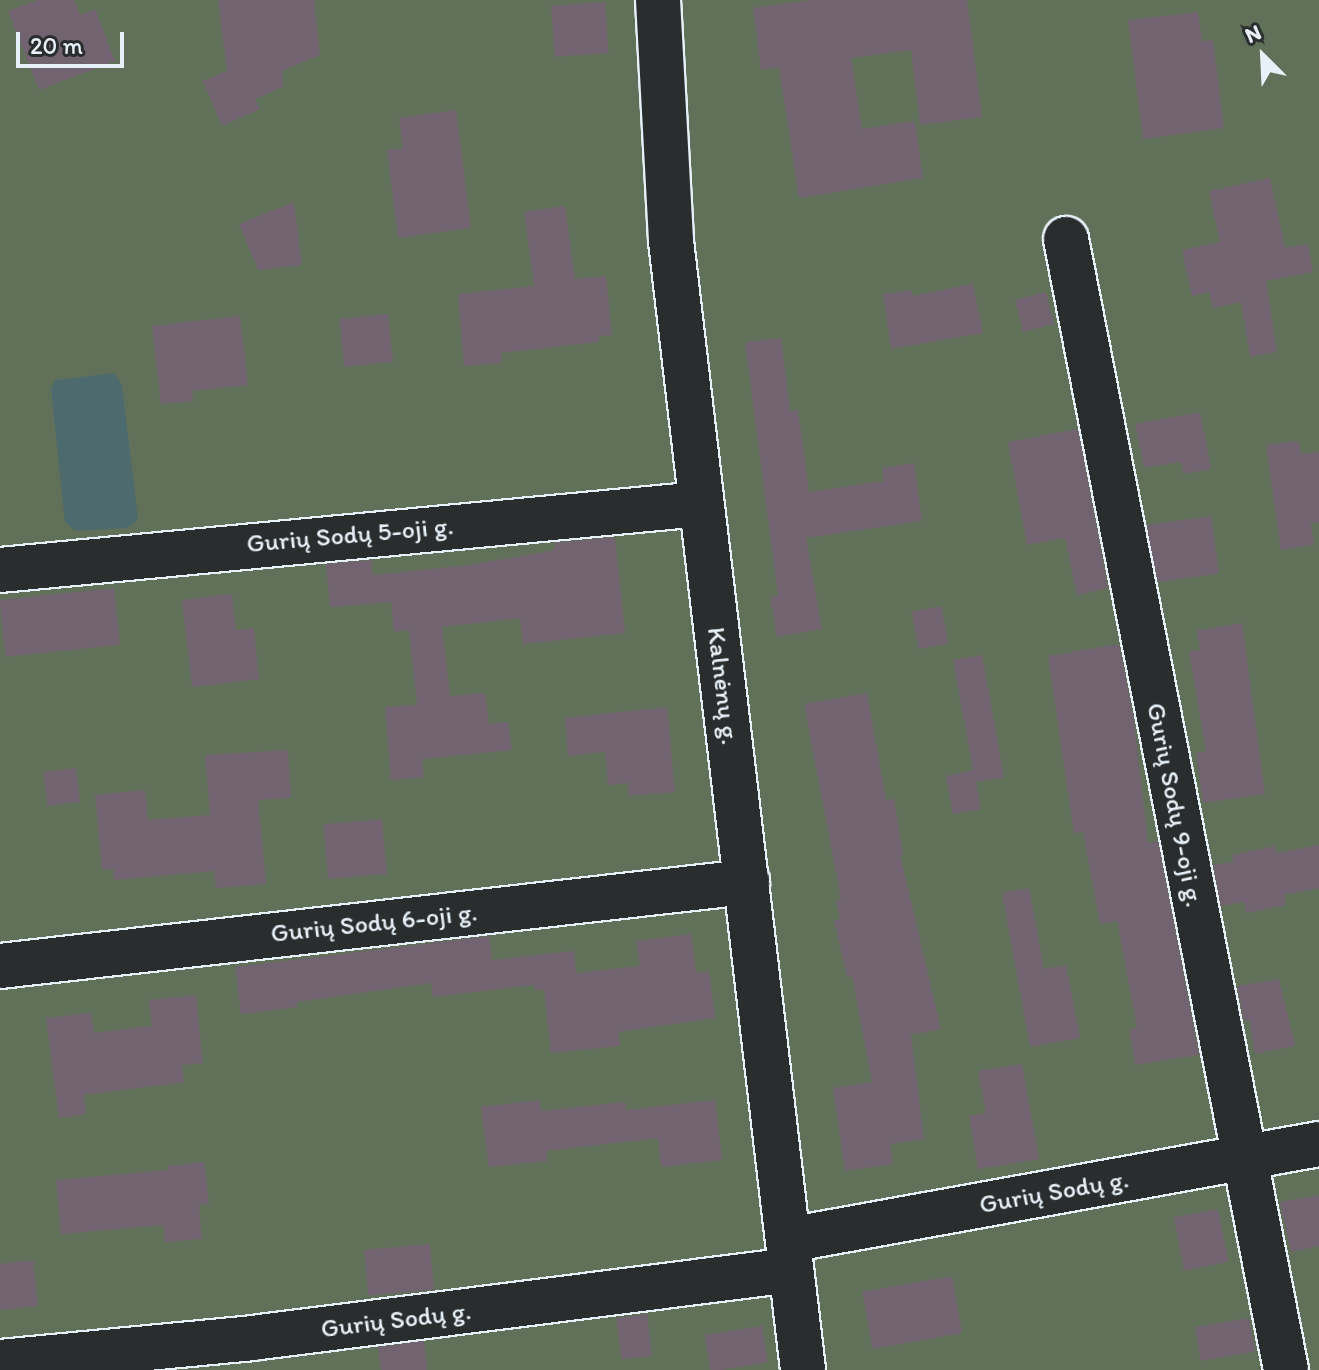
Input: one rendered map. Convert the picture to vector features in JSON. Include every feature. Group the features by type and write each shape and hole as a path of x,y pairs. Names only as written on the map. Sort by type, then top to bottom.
{"street":[{"name":"Kalnėnų g.","path":"658,0 671,241 803,1370"},
{"name":"Gurių Sodų 9-oji g.","path":"1066,239 1286,1370"},
{"name":"Gurių Sodų 5-oji g.","path":"0,570 701,504"},
{"name":"Gurių Sodų 6-oji g.","path":"0,966 747,882"},
{"name":"Gurių Sodų g.","path":"0,1362 252,1338 790,1255 1319,1144"}],"green space":[{"path":"0,0 1319,0 1319,1370 0,1370"}],"water":[{"path":"114,373 122,385 138,520 127,528 75,531 65,522 51,388 56,380"}],"building":[{"path":"37,0 74,0 80,15 95,9 115,61 39,90 8,11"},
{"path":"218,0 314,0 320,55 282,71 283,87 255,99 260,109 222,126 203,81 227,71"},
{"path":"813,0 967,0 982,117 920,125 911,50 851,58 862,129 915,121 923,178 799,198 779,67 761,70 753,8"},
{"path":"605,2 609,53 555,57 551,6"},
{"path":"1198,12 1202,41 1213,40 1224,128 1143,139 1128,20"},
{"path":"456,110 471,228 398,238 387,150 403,148 399,118"},
{"path":"1270,178 1285,248 1308,244 1313,272 1266,281 1277,352 1250,357 1241,302 1213,308 1209,292 1192,296 1182,250 1220,242 1209,191"},
{"path":"294,202 302,265 258,270 239,224"},
{"path":"565,206 575,279 606,276 612,335 599,336 599,342 501,353 502,363 464,366 458,294 534,286 524,212"},
{"path":"973,284 983,333 891,349 883,294 911,290 912,296"},
{"path":"1046,292 1054,324 1023,332 1015,300"},
{"path":"388,314 393,362 344,367 339,319"},
{"path":"240,316 248,385 192,391 193,401 161,404 152,326"},
{"path":"781,338 790,411 798,410 809,492 884,481 882,468 914,463 922,521 806,538 822,629 777,637 770,597 778,596 745,342"},
{"path":"1200,412 1211,469 1183,474 1181,462 1144,468 1135,424"},
{"path":"1078,429 1108,588 1077,595 1065,538 1027,545 1008,442"},
{"path":"1299,441 1301,454 1319,452 1319,522 1311,523 1314,545 1281,550 1266,445"},
{"path":"1211,516 1219,573 1155,582 1147,525"},
{"path":"615,537 625,633 523,644 520,618 442,627 450,696 485,693 489,724 508,722 512,750 422,759 424,777 391,780 385,707 417,705 409,630 394,632 391,602 330,607 326,564 371,560 373,575 469,565 555,550 554,543"},
{"path":"114,588 120,645 6,657 0,600"},
{"path":"232,594 236,630 254,628 259,679 192,687 182,600"},
{"path":"941,606 948,643 919,649 912,612"},
{"path":"1242,623 1265,794 1203,803 1196,753 1206,751 1189,651 1200,650 1197,631"},
{"path":"1119,644 1134,720 1148,843 1158,841 1199,1055 1135,1065 1129,1029 1137,1028 1117,921 1100,924 1083,832 1074,833 1048,656"},
{"path":"982,655 1004,777 976,782 981,809 953,814 946,776 973,770 953,660"},
{"path":"867,693 886,800 894,799 903,855 900,855 941,1029 911,1035 924,1139 890,1144 893,1164 845,1171 833,1088 872,1082 852,976 847,977 834,920 840,919 836,900 841,899 804,704"},
{"path":"667,707 675,792 629,796 628,783 608,785 605,752 568,756 565,718"},
{"path":"288,750 291,798 258,800 266,884 216,888 214,871 114,880 113,869 102,870 95,795 145,790 148,820 210,815 205,755"},
{"path":"76,768 80,802 47,806 43,772"},
{"path":"382,819 387,874 328,879 323,824"},
{"path":"1319,845 1319,888 1284,895 1286,905 1246,913 1244,902 1221,906 1213,865 1233,862 1232,855 1275,846 1276,853"},
{"path":"1029,888 1044,969 1066,965 1080,1038 1030,1047 1002,893"},
{"path":"691,934 696,973 709,971 715,1018 618,1032 620,1046 551,1053 544,990 535,990 534,985 433,997 431,983 297,1002 297,1007 241,1014 235,967 489,936 492,960 574,951 576,973 640,966 636,941"},
{"path":"1279,979 1295,1046 1255,1054 1249,1020 1244,1021 1237,986"},
{"path":"196,995 203,1063 182,1065 184,1082 84,1095 86,1114 59,1118 46,1018 91,1013 94,1033 152,1026 149,1000"},
{"path":"1022,1064 1039,1159 978,1169 969,1116 986,1113 978,1071"},
{"path":"540,1100 541,1111 625,1102 626,1110 715,1100 722,1160 661,1167 658,1138 546,1151 547,1161 489,1167 481,1107"},
{"path":"204,1162 209,1204 199,1205 202,1239 165,1242 163,1225 61,1234 56,1180 168,1170 168,1166"},
{"path":"1319,1195 1319,1246 1291,1252 1280,1202"},
{"path":"1218,1209 1228,1262 1184,1271 1174,1218"},
{"path":"430,1244 434,1290 368,1296 364,1250"},
{"path":"33,1260 38,1306 0,1310 0,1264"},
{"path":"952,1276 962,1333 872,1349 862,1292"},
{"path":"647,1314 652,1356 621,1359 616,1318"},
{"path":"1249,1318 1255,1351 1201,1361 1195,1328"},
{"path":"762,1326 768,1363 710,1370 705,1335"},
{"path":"424,1341 427,1370 381,1370 378,1347"}]}
